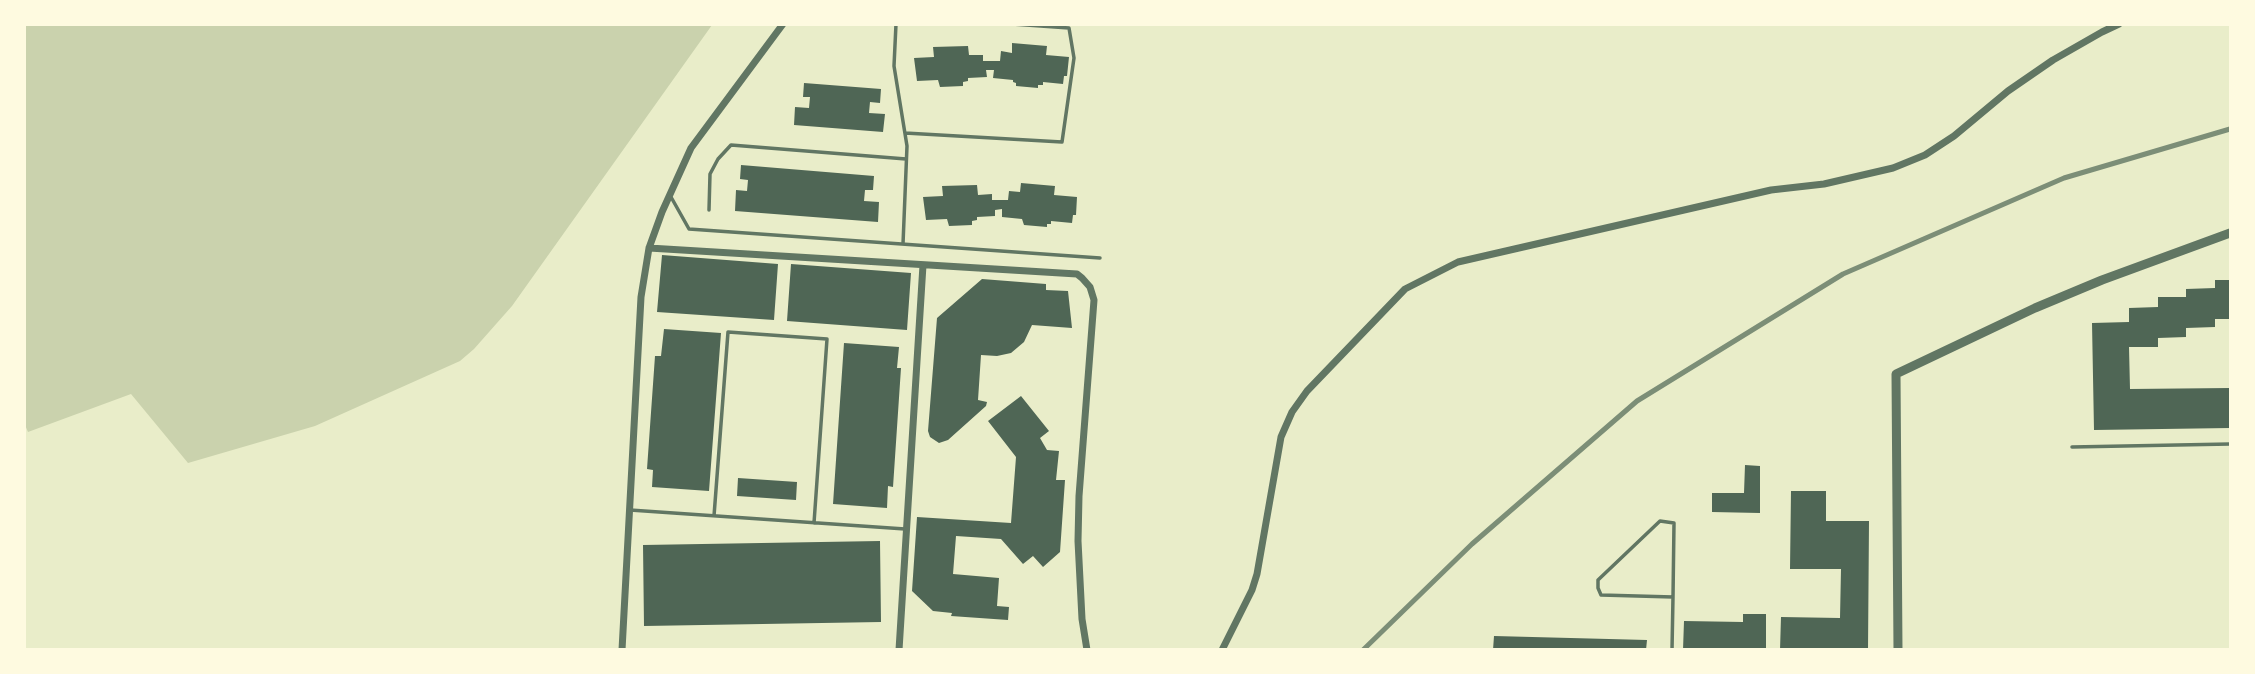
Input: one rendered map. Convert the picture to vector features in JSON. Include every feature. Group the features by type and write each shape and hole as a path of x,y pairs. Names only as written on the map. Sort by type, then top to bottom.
{"street":[{"path":"622,649 641,297 649,248 691,148 783,24"},
{"path":"1222,649 1252,590 1257,574 1281,437 1292,412 1307,391 1405,289 1458,262 1771,190 1825,184 1893,169 1925,155 2053,60 2119,24"},
{"path":"1898,649 1896,374 2046,303 2231,233"},
{"path":"649,248 1077,274 1090,287 1094,300 1078,541 1082,619 1087,649"},
{"path":"900,649 923,265"}],"lane":[{"path":"896,24 894,66 905,133 906,159 903,244"},
{"path":"905,133 1062,142 1074,58 1069,28 1012,24"},
{"path":"709,210 710,174 718,159 731,145 906,159"},
{"path":"670,194 689,229 1100,258"},
{"path":"714,516 728,332 827,339 814,523"},
{"path":"2072,447 2231,444"},
{"path":"630,510 907,529"},
{"path":"1672,649 1673,597 1674,523 1660,521 1598,580 1598,588 1601,595 1673,597"}],"green space":[{"path":"24,25 712,25 512,306 460,361 315,426 188,463 131,394 28,432 25,425"}],"building":[{"path":"1012,43 1047,46 1046,55 1069,57 1067,76 1064,76 1063,84 1043,82 1038,88 1016,86 1013,80 993,78 994,70 986,70 987,77 968,78 968,81 963,82 963,86 940,87 938,80 917,81 914,58 934,57 933,47 968,46 969,55 983,55 983,61 1000,61 1001,51 1012,53"},
{"path":"804,83 881,89 880,103 870,102 869,113 885,114 883,132 794,125 795,107 809,108 810,97 803,97"},
{"path":"741,165 874,176 873,190 865,190 864,201 879,202 878,222 735,211 736,190 747,191 748,180 740,179"},
{"path":"1021,183 1055,186 1054,195 1077,197 1076,215 1073,215 1072,223 1051,221 1047,227 1024,225 1022,219 1002,217 1002,209 995,210 995,216 977,217 977,220 972,221 972,225 949,226 947,219 926,220 923,197 943,196 942,186 977,185 978,195 992,194 992,200 1008,200 1009,191 1020,192"},
{"path":"662,255 778,264 774,320 657,312"},
{"path":"791,264 911,273 907,330 787,321"},
{"path":"982,279 1046,284 1046,290 1068,291 1072,328 1032,325 1024,342 1011,353 981,355 978,400 987,402 986,406 948,440 939,443 930,437 928,431 937,318"},
{"path":"2215,280 2230,280 2230,319 2215,319 2215,327 2186,328 2186,337 2158,338 2158,347 2129,347 2130,389 2230,388 2230,428 2094,430 2092,323 2129,322 2129,308 2158,307 2158,297 2186,297 2186,289 2215,288"},
{"path":"664,329 721,333 709,491 652,487 653,470 647,469 655,356 661,356"},
{"path":"844,343 899,347 897,368 901,368 893,487 888,486 887,508 833,504"},
{"path":"1021,396 1049,431 1040,438 1047,450 1059,451 1056,480 1065,480 1060,552 1043,567 1033,556 1023,564 1001,539 956,536 953,574 999,578 997,606 1009,607 1008,620 951,616 952,613 933,611 912,591 917,517 1011,523 1016,457 988,421"},
{"path":"1745,465 1760,466 1760,513 1712,512 1712,493 1744,493"},
{"path":"738,478 797,482 796,500 737,496"},
{"path":"1791,491 1826,491 1826,521 1869,521 1868,650 1780,650 1781,617 1840,618 1841,569 1790,569"},
{"path":"880,541 881,622 644,626 643,545"},
{"path":"1743,614 1766,614 1766,650 1683,650 1684,621 1743,622"},
{"path":"1494,636 1647,640 1646,650 1493,650"}],"railway":[{"path":"1363,650 1472,544 1637,401 1843,274 2064,178 2230,129"}]}
